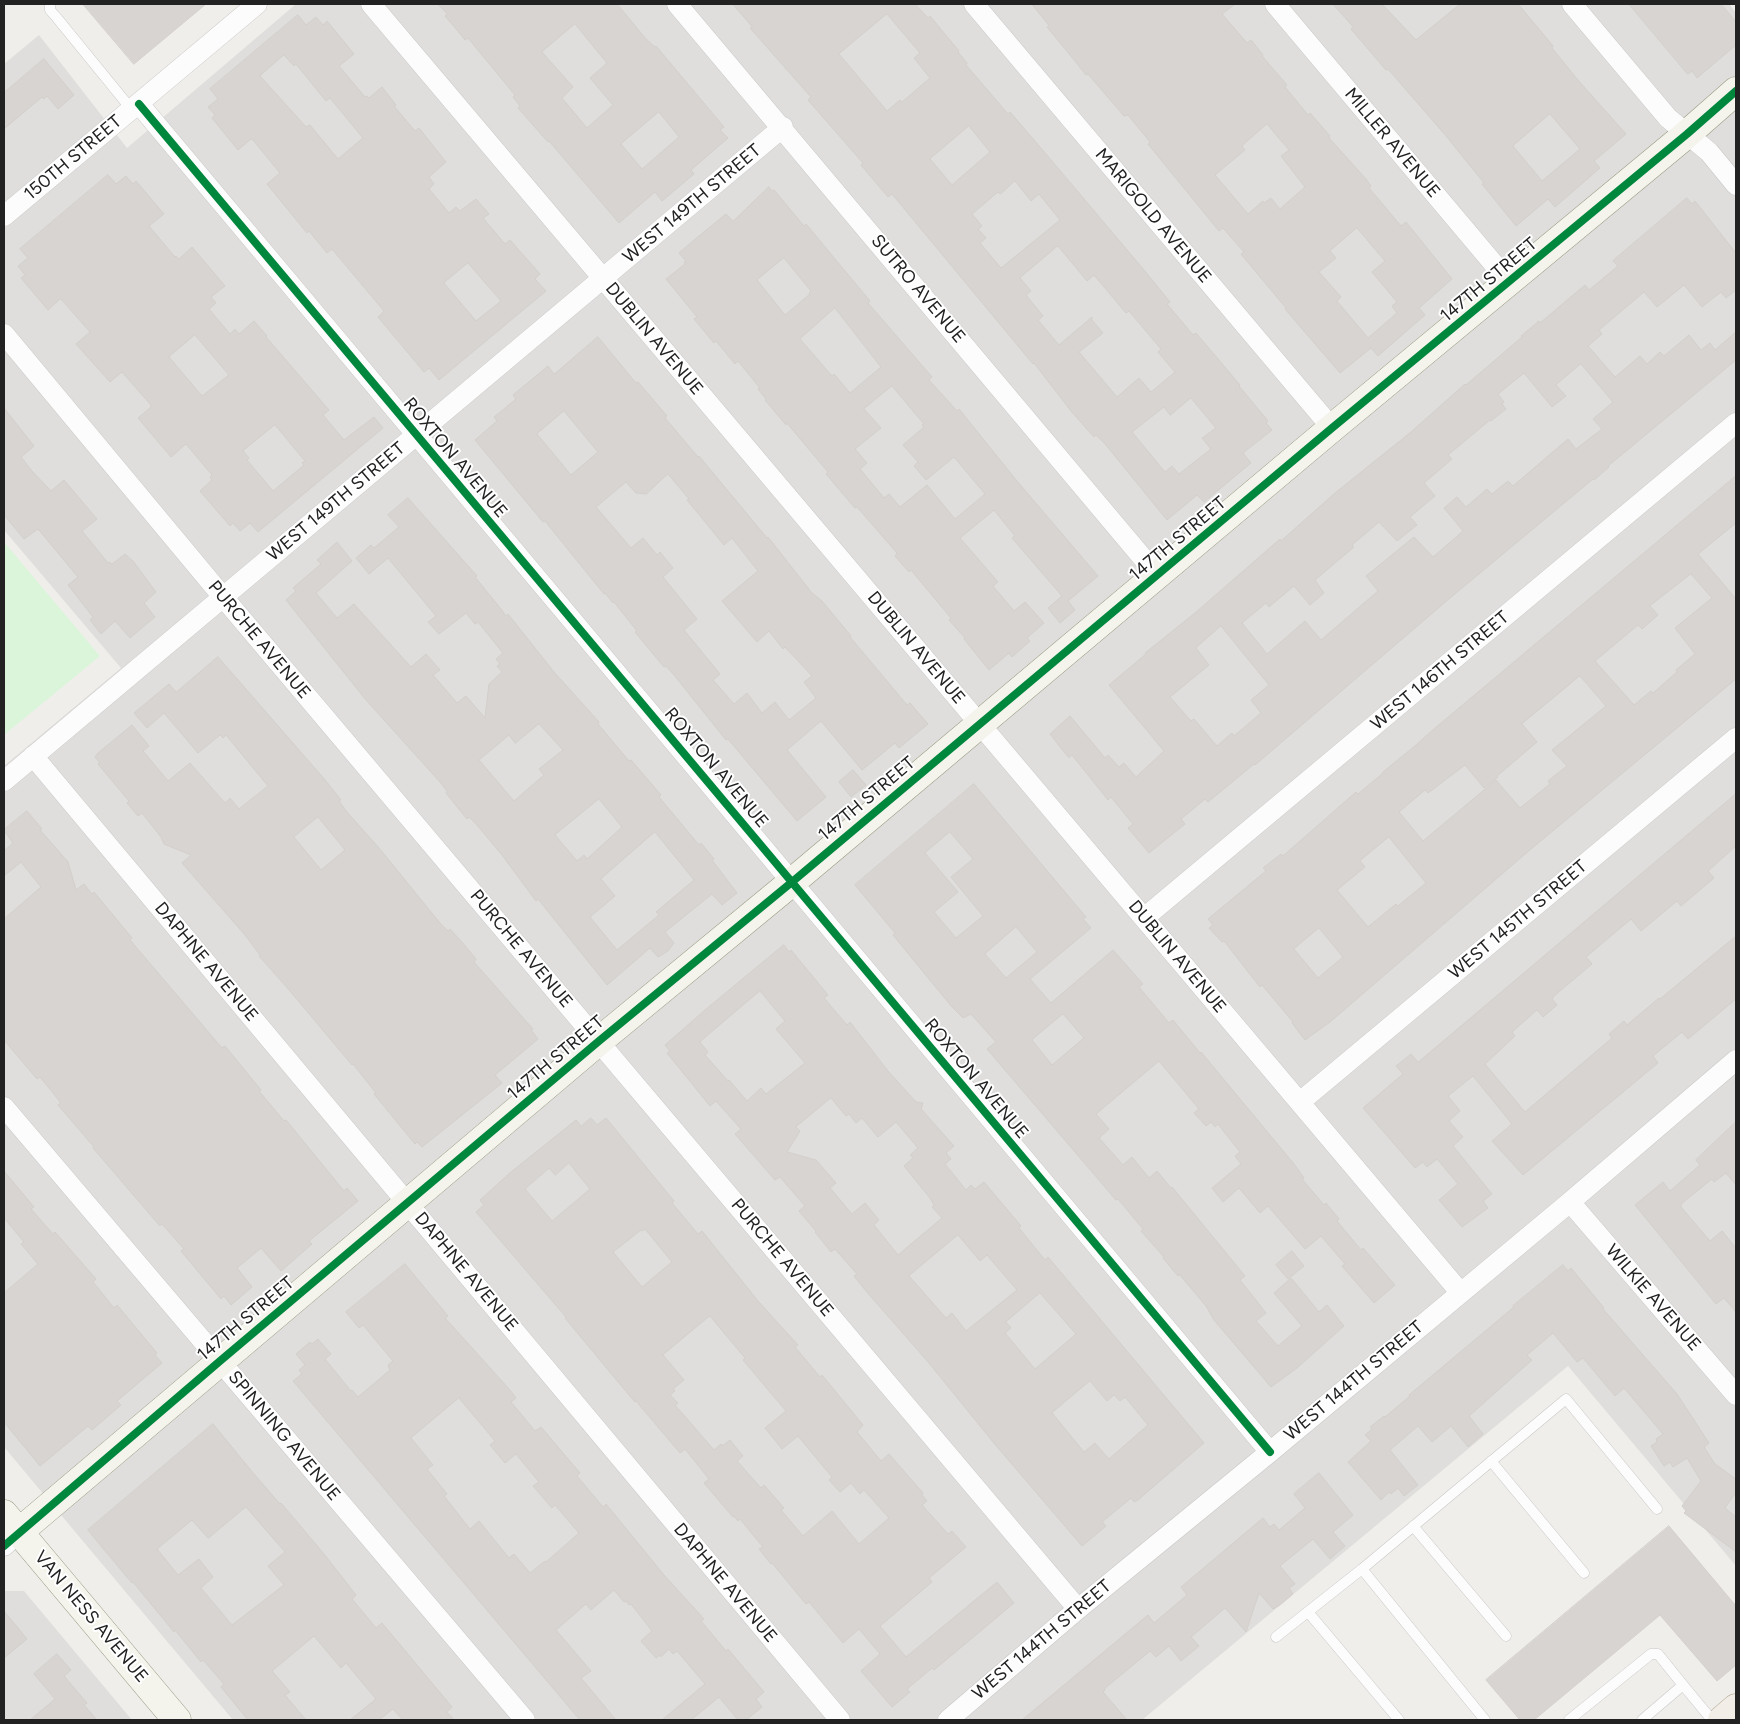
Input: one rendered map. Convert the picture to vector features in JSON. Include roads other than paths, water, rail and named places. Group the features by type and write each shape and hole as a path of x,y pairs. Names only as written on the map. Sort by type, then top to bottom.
{"main road":[{"path":"1722,1720 1736,1708"}],"street":[{"name":"150TH STREET","path":"4,216 257,4"},
{"name":"DUBLIN AVENUE","path":"372,4 1460,1292"},
{"name":"SUTRO AVENUE","path":"677,4 1158,576"},
{"name":"MARIGOLD AVENUE","path":"974,4 1332,428"},
{"name":"MILLER AVENUE","path":"1275,4 1509,282"},
{"path":"1572,4 1668,118 1709,152 1736,185"},
{"name":"147TH STREET","path":"9,1531 220,1361 599,1041 792,882 1332,428 1736,92"},
{"name":"ROXTON AVENUE","path":"135,107 416,435 1270,1452"},
{"name":"WEST 149TH STREET","path":"4,781 782,128"},
{"name":"PURCHE AVENUE","path":"4,334 223,597 1078,1609"},
{"name":"WEST 146TH STREET","path":"1144,918 1736,423"},
{"name":"WEST 145TH STREET","path":"1300,1102 1736,738"},
{"name":"DAPHNE AVENUE","path":"33,756 840,1720"},
{"name":"WEST 144TH STREET","path":"948,1720 1078,1609 1570,1202 1736,1060"},
{"name":"SPINNING AVENUE","path":"4,1107 525,1720"},
{"name":"WILKIE AVENUE","path":"1570,1202 1736,1395"},
{"name":"VAN NESS AVENUE","path":"9,1531 177,1720"}],"lane":[{"path":"50,4 50,10 56,18 135,107"},
{"path":"1276,1638 1566,1399 1657,1509"},
{"path":"1491,1461 1584,1573"},
{"path":"1413,1526 1506,1636"},
{"path":"1362,1569 1485,1720"},
{"path":"1308,1612 1399,1720"},
{"path":"1570,1720 1651,1654 1658,1654 1712,1720"},
{"path":"1642,1720 1684,1685"}]}
